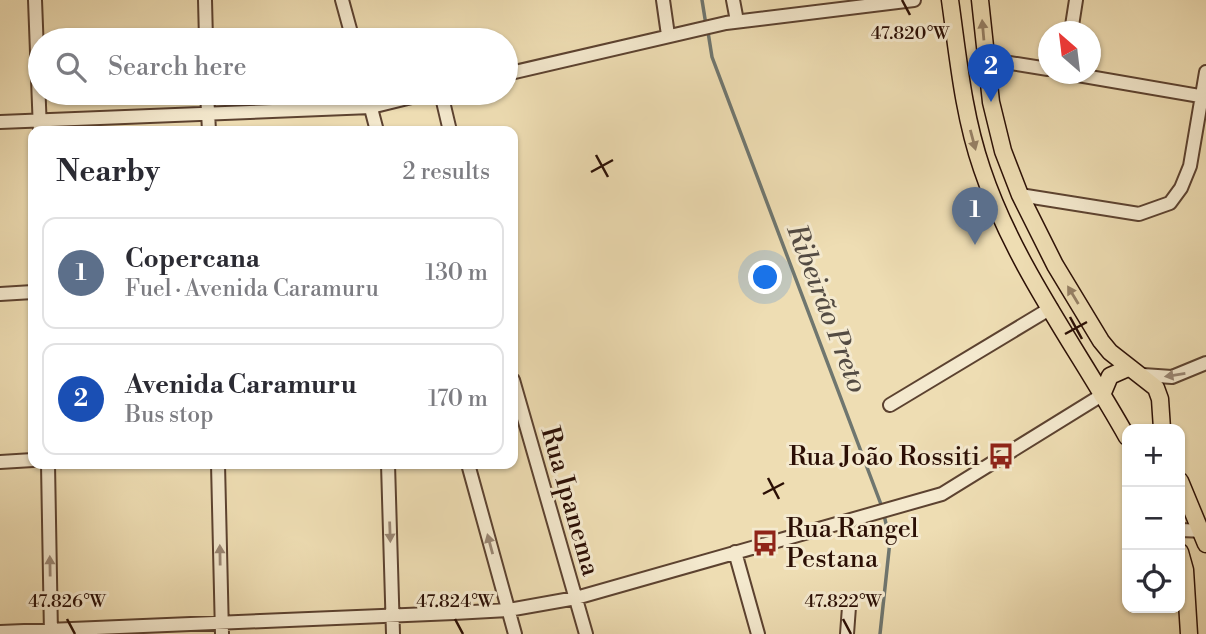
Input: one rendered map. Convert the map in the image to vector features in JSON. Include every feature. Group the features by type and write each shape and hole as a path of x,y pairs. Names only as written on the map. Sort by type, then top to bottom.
{"main road":[{"path":"950,0 964,93 981,167 1008,230 1122,427"},
{"path":"980,0 991,102 1003,150 1020,195 1055,265 1094,331 1110,352 1156,388 1160,399 1158,424"},
{"path":"1102,394 1110,376 1135,372"},
{"path":"1183,487 1204,535"},
{"path":"1185,570 1189,634"}],"street":[{"path":"35,0 36,28"},
{"path":"205,0 206,28"},
{"path":"342,0 350,28"},
{"path":"663,0 668,35"},
{"path":"731,22 733,0"},
{"path":"518,71 731,22 914,0"},
{"path":"1073,21 1076,0"},
{"path":"985,59 1038,67"},
{"path":"1020,195 1139,214 1170,203 1186,178 1204,97 1206,72"},
{"path":"1101,79 1204,97"},
{"path":"39,105 40,126"},
{"path":"208,105 208,126"},
{"path":"0,122 40,126 379,105"},
{"path":"444,105 449,126"},
{"path":"371,107 376,126"},
{"path":"0,294 28,292"},
{"path":"890,405 1051,308"},
{"path":"1135,372 1171,377 1206,363"},
{"path":"0,632 222,629 508,610 576,598 942,494 1102,394"},
{"name":"Rua Ipanema","path":"518,397 586,634"},
{"path":"0,462 28,460"},
{"path":"48,469 51,632"},
{"path":"218,469 222,629"},
{"path":"388,469 393,634"},
{"path":"469,469 515,634"},
{"path":"1185,531 1204,535"},
{"path":"735,552 758,634"},
{"path":"847,634 849,607"}],"waterway":[{"name":"Ribeirão Preto","path":"702,0 706,25"},
{"name":"Ribeirão Preto","path":"708,32 712,57 882,507"},
{"name":"Ribeirão Preto","path":"880,634 890,541 884,515"}],"place":[{"name":"Avenida Caramuru","path":"991,102"},
{"name":"Copercana","path":"975,245"},
{"name":"Rua João Rossiti","path":"1001,456"},
{"name":"Rua Rangel Pestana","path":"765,543"}]}
